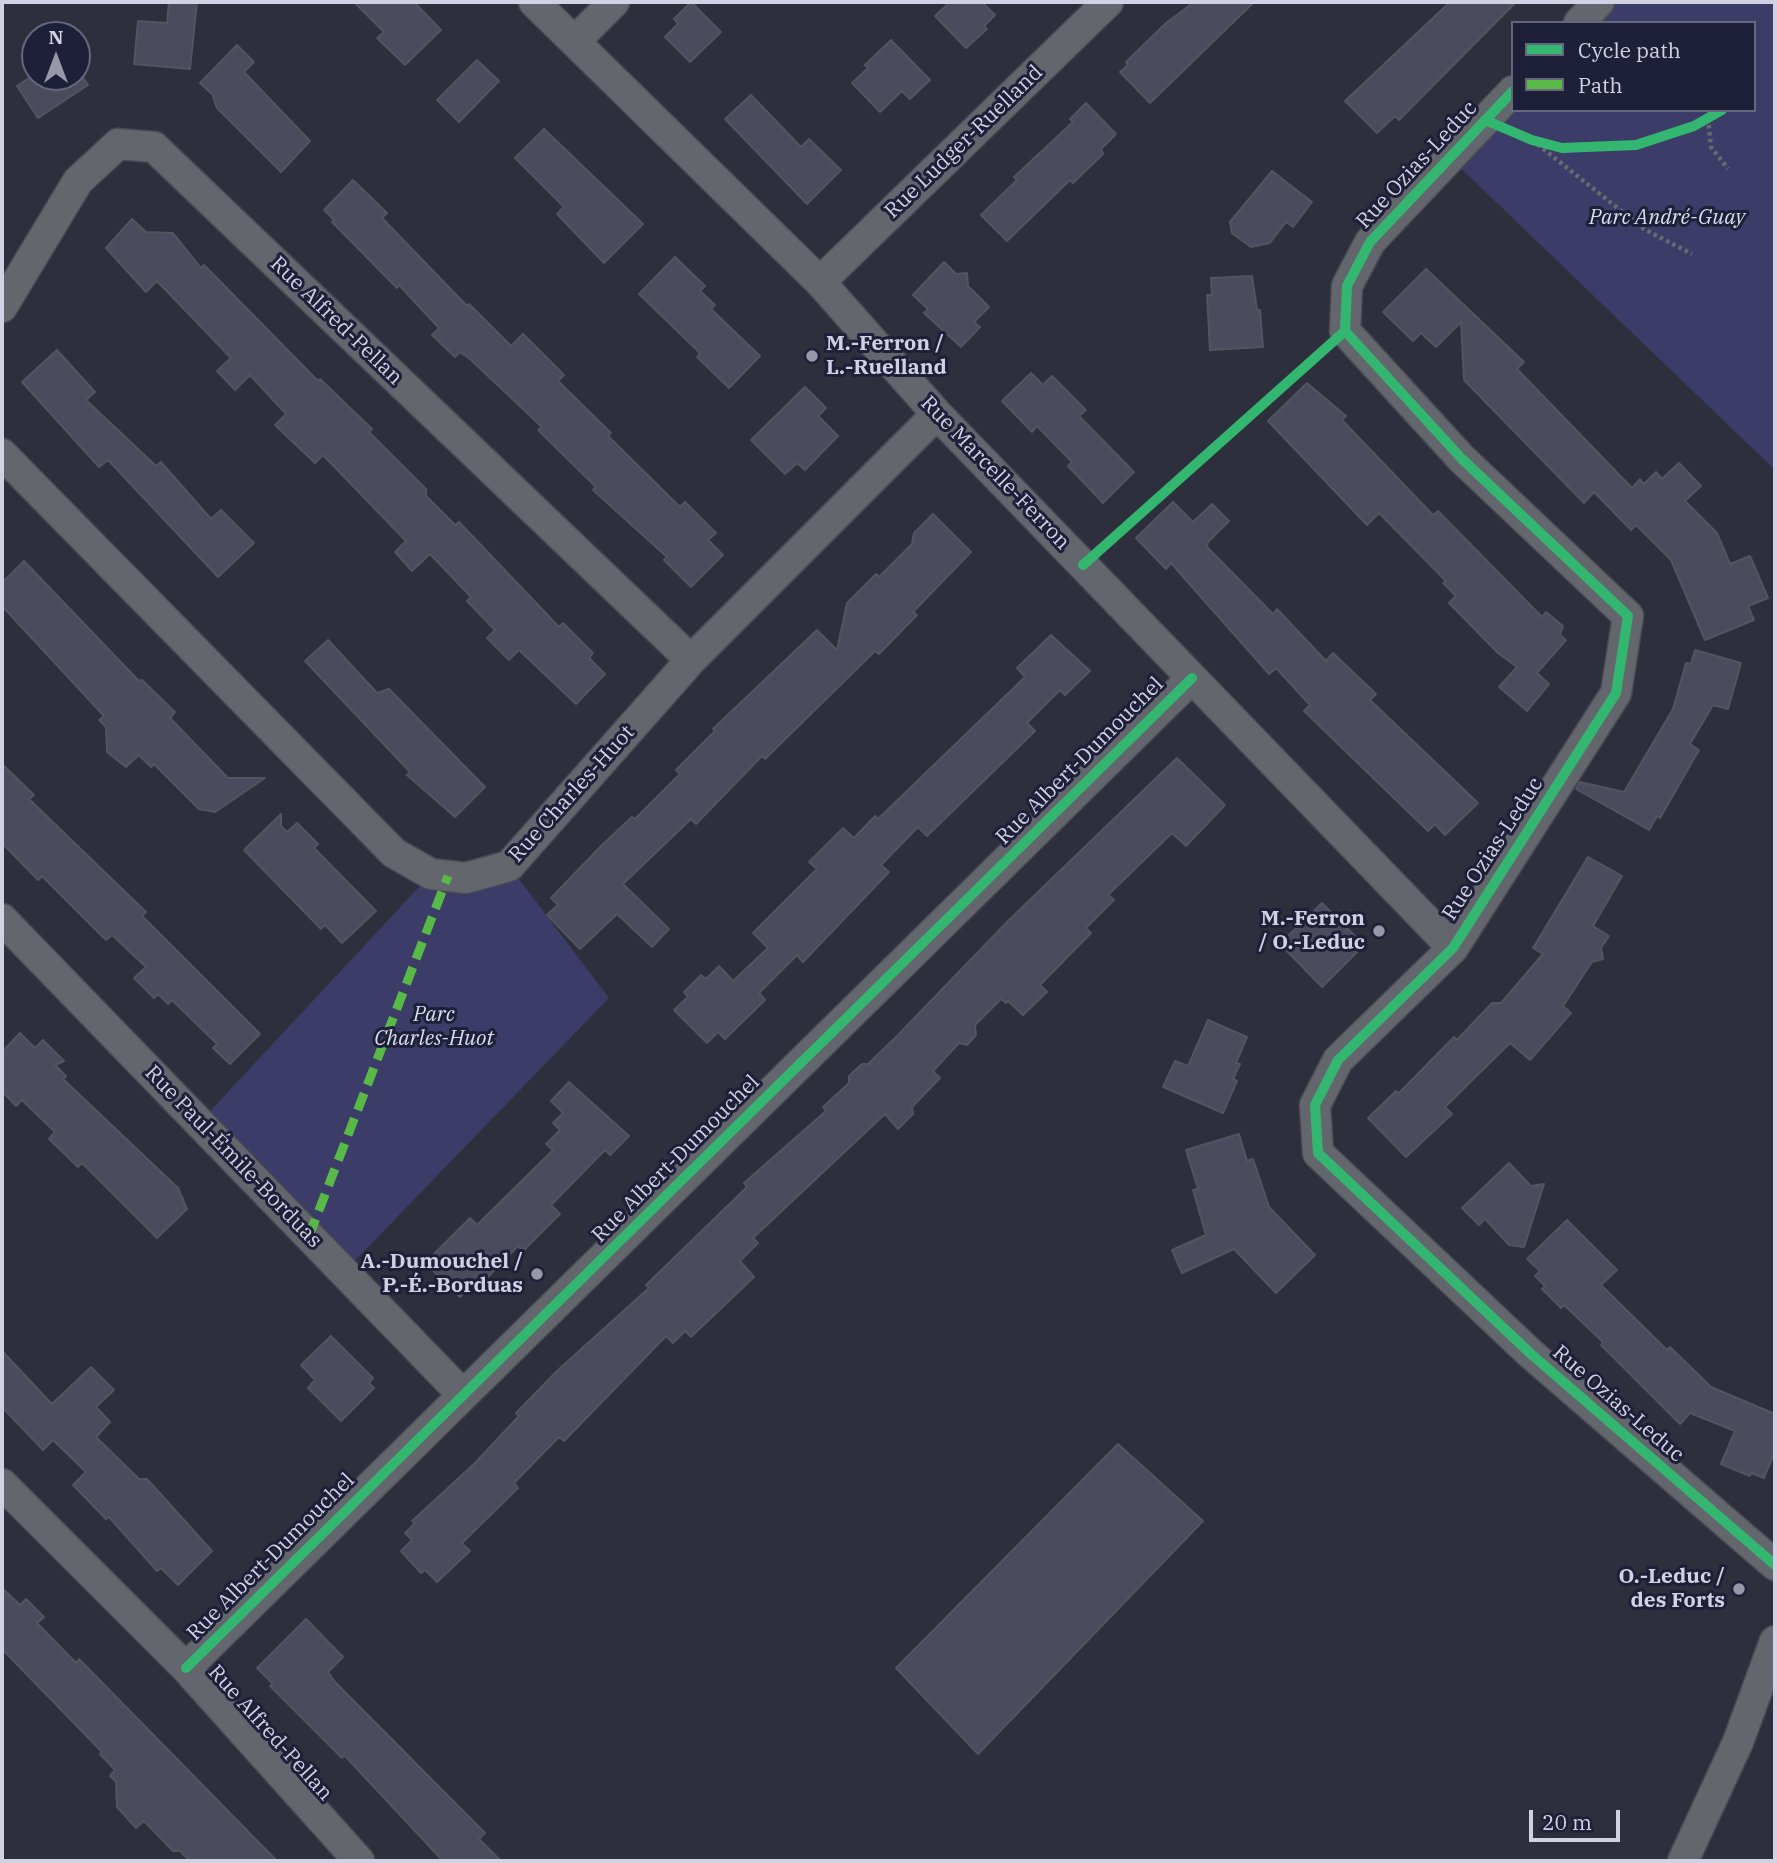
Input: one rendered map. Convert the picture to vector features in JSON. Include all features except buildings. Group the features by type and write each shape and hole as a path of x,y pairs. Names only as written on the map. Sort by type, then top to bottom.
{"street":[{"name":"Rue Marcelle-Ferron","path":"534,2 820,282 937,414 1453,948"},
{"path":"575,41 614,2"},
{"name":"Rue Ludger-Ruelland","path":"820,282 1108,2"},
{"path":"1581,21 1600,2"},
{"name":"Rue Ozias-Leduc","path":"1511,93 1370,242 1347,286 1345,331 1461,458 1628,616 1616,693 1453,948 1338,1060 1315,1105 1318,1153 1531,1354 1775,1566"},
{"name":"Rue Alfred-Pellan","path":"2,307 78,181 118,144 154,147 691,660"},
{"name":"Rue Charles-Huot","path":"2,454 394,853 431,874 466,878 509,866 691,660 937,414"},
{"name":"Rue Albert-Dumouchel","path":"186,1668 1192,678"},
{"name":"Rue Paul-Émile-Borduas","path":"2,919 463,1395"},
{"name":"Rue Alfred-Pellan","path":"2,1484 186,1668 359,1861"},
{"path":"1683,1861 1738,1742 1775,1641"}],"path":[{"path":"1694,126 1718,112"},
{"path":"1708,118 1711,147 1728,169"},
{"path":"1485,120 1532,140 1562,148"},
{"path":"1532,140 1644,229 1692,254"}],"green space":[{"name":"Parc André-Guay","path":"1599,2 1775,2 1775,470 1449,157 1511,111 1756,112 1756,21 1581,21"},
{"name":"Parc Charles-Huot","path":"509,866 609,998 344,1272 199,1123 431,874"}],"marked path":[{"path":"309,1236 448,876"}],"cycle path":[{"path":"1511,93 1370,242 1347,286 1345,331 1461,458 1628,616 1616,693 1453,948 1338,1060 1315,1105 1318,1153 1531,1354 1775,1565"},
{"path":"1485,120 1532,140 1562,148 1636,145 1694,126 1718,112"},
{"path":"1083,565 1345,331"},
{"path":"186,1668 1192,678"}],"place":[{"name":"M.-Ferron / L.-Ruelland","path":"812,356"},
{"name":"M.-Ferron / O.-Leduc","path":"1379,931"},
{"name":"A.-Dumouchel / P.-É.-Borduas","path":"537,1274"},
{"name":"O.-Leduc / des Forts","path":"1739,1589"}]}
